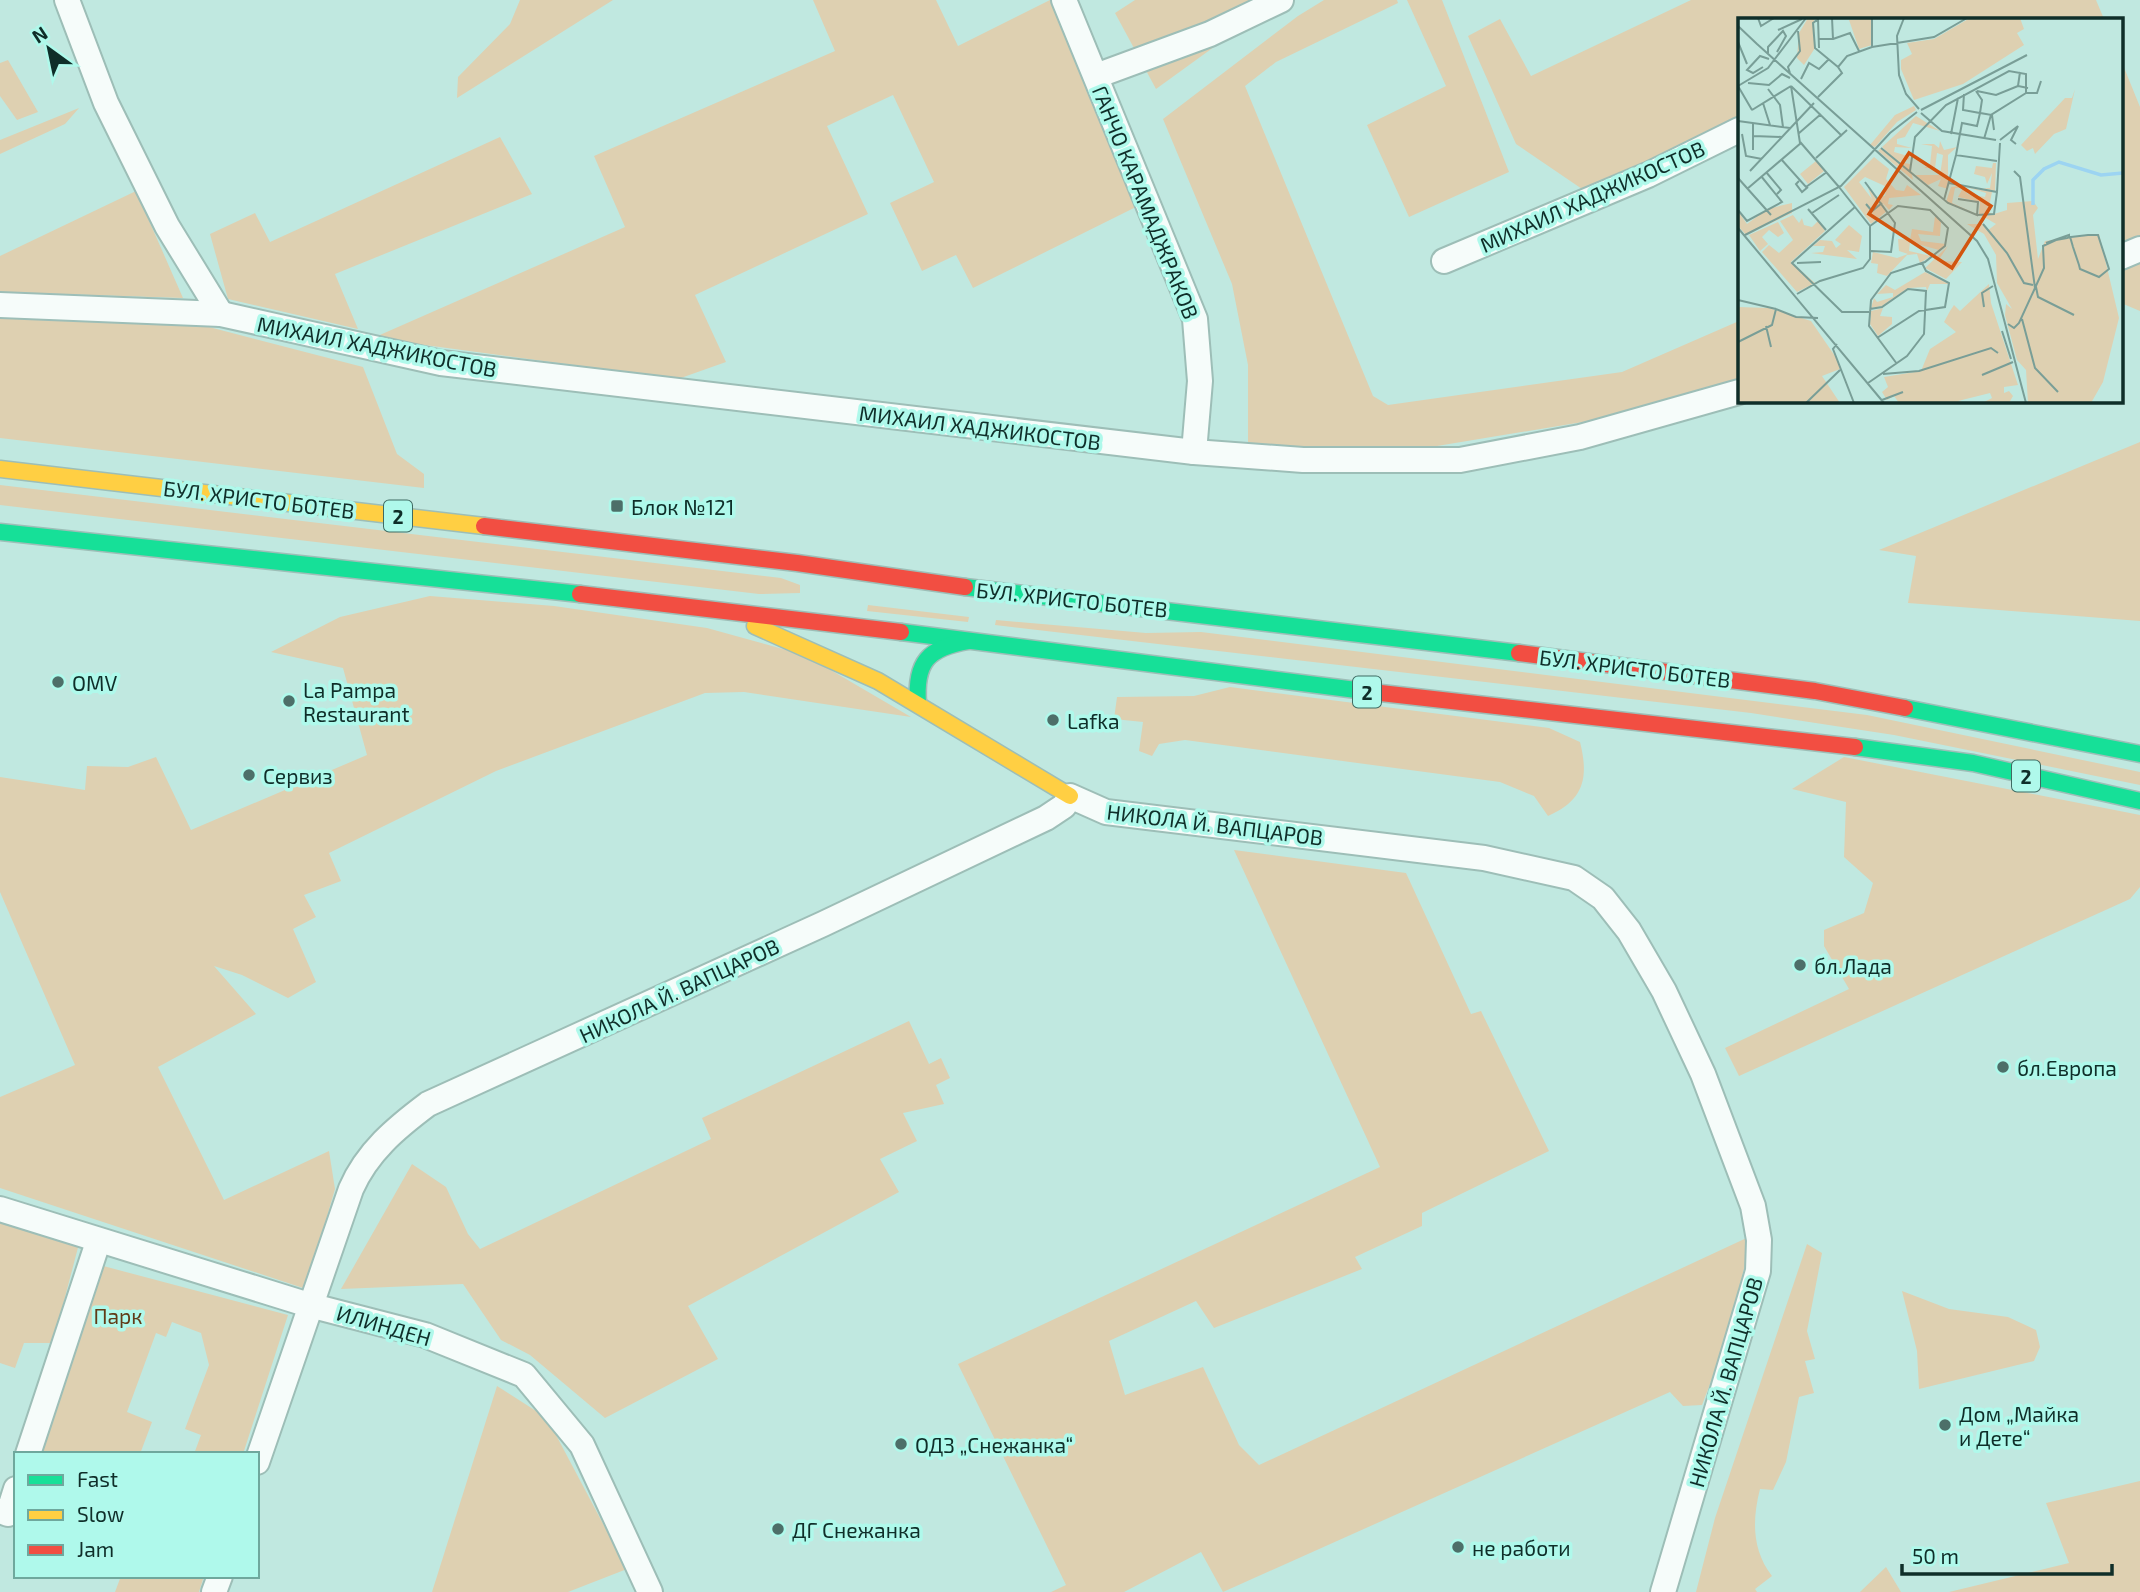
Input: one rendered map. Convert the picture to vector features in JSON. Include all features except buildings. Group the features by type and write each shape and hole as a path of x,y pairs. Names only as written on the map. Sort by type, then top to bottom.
{"highway":[{"name":"БУЛ. ХРИСТО БОТЕВ","path":"0,469 797,563 988,590 1192,612 1815,691 2140,754"},
{"name":"2","path":"0,532 706,607 823,612 968,641 1365,692 1912,754 1973,763 2140,801"},
{"path":"797,563 814,584"},
{"path":"850,586 896,576"},
{"path":"706,607 783,636 852,667 918,703 1070,796"},
{"path":"823,612 832,642 852,667"},
{"path":"918,703 916,689 924,660 934,649 968,641"}],"street":[{"path":"67,0 106,103 167,226 221,314"},
{"name":"ГАНЧО КАРАМАДЖРАКОВ","path":"1064,0 1195,319 1200,381 1194,452"},
{"path":"1096,76 1210,34 1281,0"},
{"name":"МИХАИЛ ХАДЖИКОСТОВ","path":"1444,261 1648,176 1738,131"},
{"path":"2122,257 2140,249"},
{"name":"МИХАИЛ ХАДЖИКОСТОВ","path":"0,305 221,314 440,363 1194,452 1303,460 1460,460 1580,438 1738,392"},
{"name":"НИКОЛА Й. ВАПЦАРОВ","path":"259,1456 309,1304 361,1166 392,1132 428,1104 823,924 1046,818 1064,806 1070,796 1106,812 1484,858 1574,878 1603,898 1629,931 1664,991 1703,1074 1747,1187 1759,1240 1755,1283 1663,1592"},
{"name":"ИЛИНДЕН","path":"0,1209 98,1242 425,1335 524,1375 582,1445 650,1592"},
{"path":"29,1452 98,1242"},
{"path":"0,1511 8,1514 14,1495"}],"green space":[{"path":"520,0 613,0 457,98 458,77 510,24"},
{"path":"813,0 936,0 958,46 1050,0 1144,203 973,288 956,255 922,271 890,203 934,182 893,95 827,126 868,214 695,295 726,362 678,379 373,338 625,227 594,156 835,51"},
{"path":"1135,0 1279,0 1156,89 1115,13"},
{"path":"1324,0 1397,0 1398,3 1276,62 1245,86 1373,396 1388,405 1622,372 1738,321 1738,385 1661,409 1437,446 1248,456 1248,365 1232,284 1163,119 1298,16"},
{"path":"1407,0 1442,0 1509,172 1409,217 1367,125 1446,86"},
{"path":"1691,0 2096,0 2104,18 1738,18 1738,116 1585,191 1516,144 1468,36 1500,19 1531,76"},
{"path":"8,60 38,112 17,120 0,96 0,63"},
{"path":"2122,62 2140,107 2140,311 2122,303"},
{"path":"79,108 65,124 0,154 0,140"},
{"path":"500,137 532,194 335,274 358,329 228,299 210,234 255,213 270,242"},
{"path":"136,191 183,298 0,292 0,256"},
{"path":"0,317 209,327 363,367 397,454 424,474 424,488 0,438"},
{"path":"2140,442 2140,621 1908,603 1916,556 1879,550"},
{"path":"0,485 781,578 800,585 800,593 759,594 0,505"},
{"path":"430,596 554,606 707,628 805,655 911,717 744,692 705,693 496,771 329,853 341,881 304,895 316,917 293,929 316,982 288,998 242,975 214,966 256,1014 158,1067 224,1200 329,1151 335,1189 306,1289 0,1188 0,1097 75,1065 0,892 0,777 85,790 87,766 128,767 156,757 191,830 367,755 343,668 271,652 340,617"},
{"path":"868,605 969,617 968,622 867,611"},
{"path":"996,620 1146,633 1201,632 1867,715 2140,772 2140,785 1894,735 1751,713 995,625"},
{"path":"1230,687 1549,728 1580,742 1584,766 1581,786 1569,803 1548,816 1534,796 1500,782 1185,740 1159,744 1152,756 1139,751 1143,722 1114,719 1117,697 1194,696"},
{"path":"1844,757 2140,815 2140,887 2130,899 1739,1076 1725,1048 1849,989 1824,946 1824,930 1864,913 1873,883 1844,857 1846,802 1792,789"},
{"path":"1234,850 1406,873 1471,1014 1481,1011 1549,1151 1422,1213 1422,1226 1355,1257 1362,1269 1214,1328 1196,1301 1109,1341 1125,1395 1203,1367 1239,1445 1259,1465 1753,1235 1721,1355 1702,1405 1683,1406 1670,1392 1223,1592 1201,1552 1124,1592 1051,1592 1066,1585 958,1364 1380,1167"},
{"path":"909,1021 929,1064 941,1058 950,1078 936,1085 944,1104 903,1113 917,1141 880,1159 899,1192 688,1306 718,1359 605,1418 530,1355 501,1340 463,1284 341,1289 412,1164 446,1187 468,1234 480,1249 711,1139 702,1118"},
{"path":"0,1209 81,1236 53,1343 24,1343 15,1368 0,1363"},
{"path":"1807,1244 1822,1253 1807,1331 1815,1359 1805,1361 1814,1393 1799,1397 1786,1462 1773,1490 1760,1489 1756,1512 1757,1545 1772,1576 1755,1589 1757,1592 1696,1592 1715,1518"},
{"name":"Парк","path":"92,1263 288,1315 244,1452 195,1452 201,1435 185,1429 209,1365 201,1333 172,1322 166,1337 156,1333 127,1412 152,1422 141,1452 29,1452"},
{"path":"1902,1291 1949,1309 2008,1317 2036,1330 2040,1347 2034,1361 1919,1389 1917,1351"},
{"path":"497,1386 547,1418 627,1569 568,1592 432,1592"},
{"path":"2140,1481 2140,1592 1949,1592 2069,1563 2046,1503"},
{"path":"1886,1567 1901,1592 1860,1592"},
{"path":"120,1578 203,1578 199,1592 115,1592"}],"traffic: fast":[{"path":"0,532 580,594"},
{"path":"965,587 1519,653"},
{"path":"901,632 1372,692"},
{"path":"918,703 919,677 927,659 943,648 968,641"},
{"path":"1905,708 2140,754"},
{"path":"1855,747 1973,763 2140,801"}],"traffic: slow":[{"path":"0,469 484,526"},
{"path":"755,626 878,681 1070,796"}],"traffic: jam":[{"path":"484,526 797,563 965,587"},
{"path":"580,594 901,632"},
{"path":"1519,653 1815,691 1905,708"},
{"path":"1372,692 1855,747"}],"place":[{"name":"Блок №121","path":"617,506"},
{"name":"OMV","path":"58,682"},
{"name":"La Pampa Restaurant","path":"289,701"},
{"name":"Lafka","path":"1053,720"},
{"name":"Сервиз","path":"249,775"},
{"name":"бл.Лада","path":"1800,965"},
{"name":"бл.Европа","path":"2003,1067"},
{"name":"Дом „Майка и Дете“","path":"1945,1425"},
{"name":"ОДЗ „Снежанка“","path":"901,1444"},
{"name":"ДГ Снежанка","path":"778,1529"},
{"name":"не работи","path":"1458,1547"}]}
